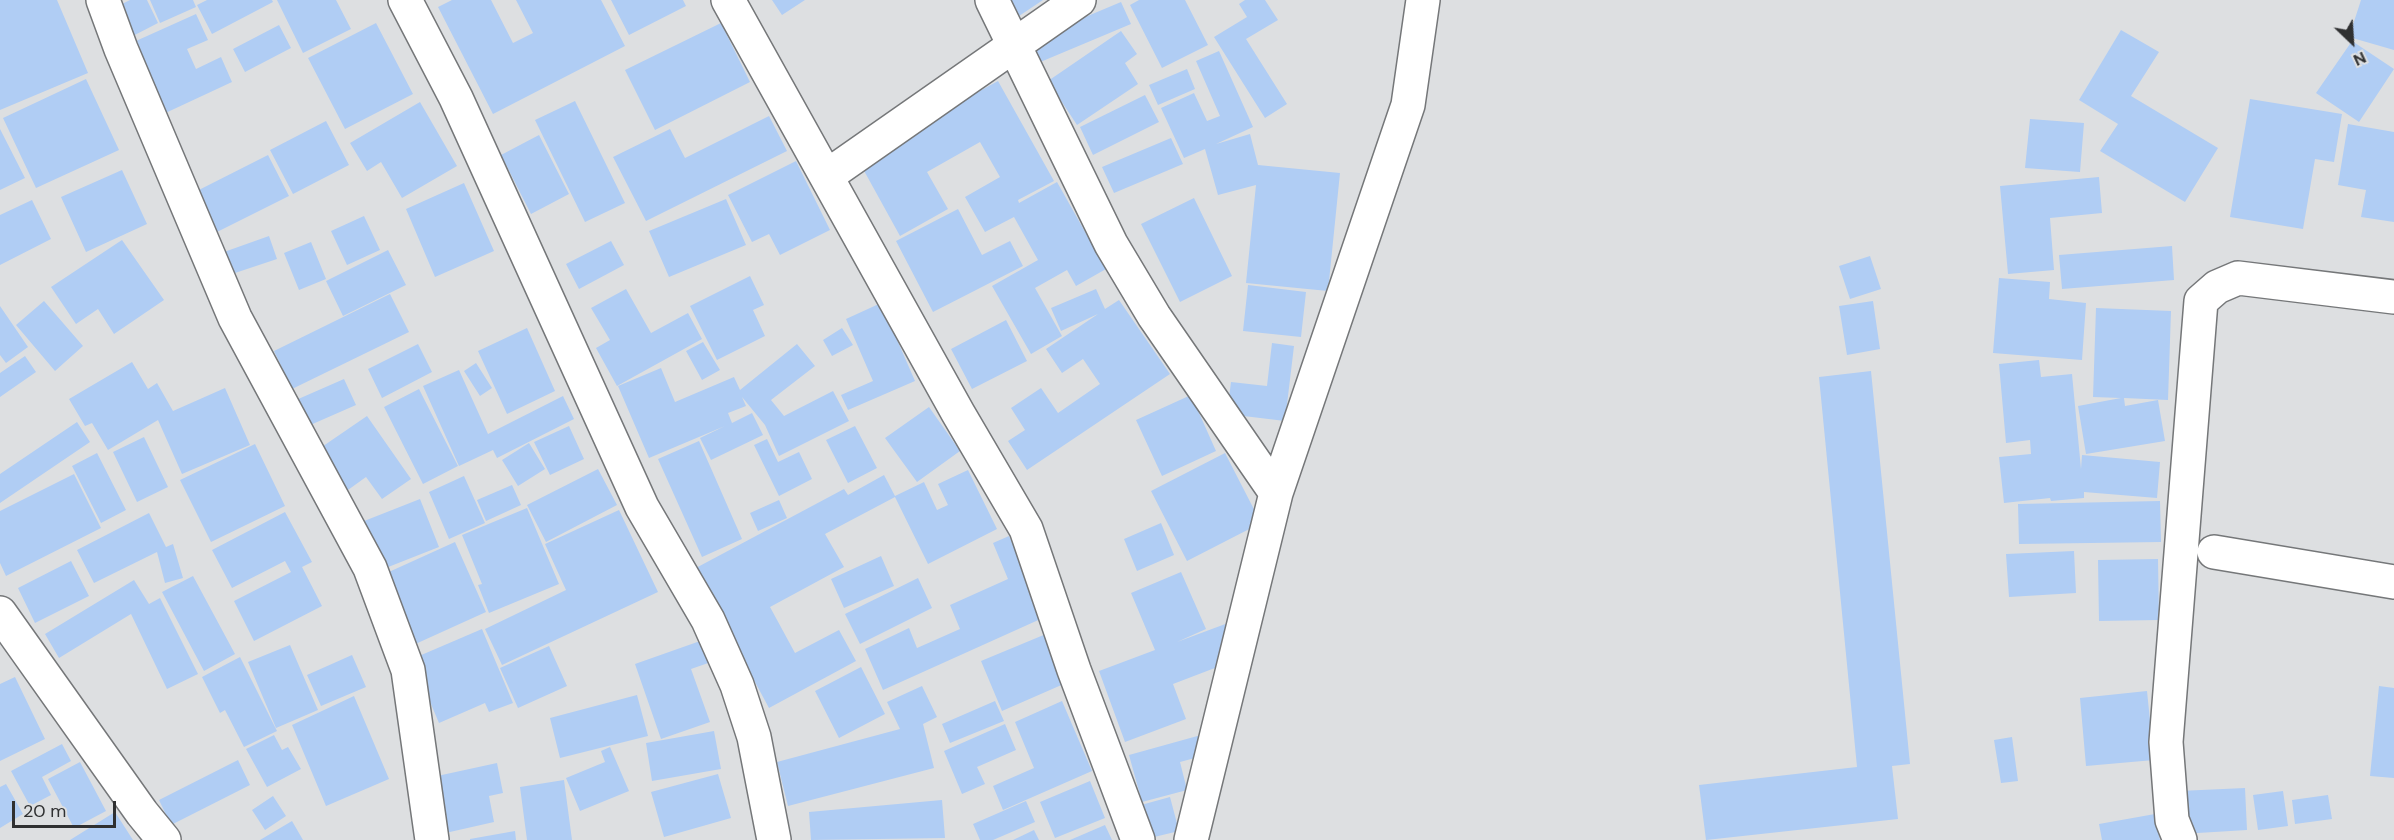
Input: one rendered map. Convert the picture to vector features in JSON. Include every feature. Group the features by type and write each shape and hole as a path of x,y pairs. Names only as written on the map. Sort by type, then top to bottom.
{"street":[{"path":"103,0 121,49 235,318 370,568 408,670 432,840"},
{"path":"405,0 456,98 642,507 708,620 737,685 754,737 774,840"},
{"path":"728,0 958,413 1026,529 1074,670 1138,840"},
{"path":"992,0 1111,244 1154,316 1276,493"},
{"path":"827,176 1079,0"},
{"path":"1191,840 1276,493 1408,105 1423,0"},
{"path":"2180,840 2172,820 2166,742 2201,301 2217,287 2238,278 2394,297"},
{"path":"2214,552 2394,582"},
{"path":"0,613 164,840"}],"building":[{"path":"0,0 57,0 88,73 0,110"},
{"path":"130,0 147,0 158,23 127,39 112,9"},
{"path":"150,0 193,0 196,7 160,23"},
{"path":"207,0 272,0 273,2 212,34 197,5"},
{"path":"277,0 336,0 351,29 303,53"},
{"path":"452,0 491,0 513,43 533,33 516,0 601,0 625,46 493,114 438,7"},
{"path":"611,0 683,0 686,6 629,35"},
{"path":"772,0 805,0 782,15"},
{"path":"1008,0 1043,0 1019,16"},
{"path":"1139,0 1185,0 1208,45 1162,68 1130,5"},
{"path":"1245,0 1265,0 1278,20 1246,39 1287,104 1265,118 1214,37 1247,17 1239,4"},
{"path":"2361,0 2394,0 2394,50 2349,37"},
{"path":"1121,2 1131,24 1038,63 1028,41"},
{"path":"196,14 208,40 187,49 196,69 221,57 232,82 159,116 127,45"},
{"path":"376,23 413,94 345,129 308,58"},
{"path":"721,23 750,82 655,130 625,70"},
{"path":"279,25 291,48 245,72 233,49"},
{"path":"2121,30 2159,52 2131,96 2218,148 2185,202 2100,151 2118,124 2079,100"},
{"path":"1121,31 1137,54 1125,63 1138,84 1077,125 1048,81"},
{"path":"2352,41 2394,69 2359,122 2316,93"},
{"path":"1219,51 1253,127 1216,144 1250,134 1258,165 1340,173 1328,291 1246,283 1256,185 1218,195 1205,149 1184,158 1161,108 1194,93 1207,121 1220,116 1196,61"},
{"path":"1187,69 1195,89 1158,105 1149,85"},
{"path":"86,79 119,150 36,188 3,118"},
{"path":"998,81 1054,181 1018,200 1019,203 1057,182 1106,269 1076,286 1067,270 1035,288 1062,336 1031,354 992,286 1038,260 1014,217 985,232 965,197 1000,177 980,142 927,172 948,209 900,236 857,158"},
{"path":"1145,95 1159,122 1093,155 1080,127"},
{"path":"2250,99 2342,114 2334,162 2315,159 2303,229 2230,217"},
{"path":"575,101 625,203 585,222 535,120"},
{"path":"420,102 457,166 402,198 381,162 367,171 350,143"},
{"path":"769,116 787,151 646,221 613,157 670,129 685,158"},
{"path":"2030,119 2084,123 2080,172 2025,168"},
{"path":"326,121 349,165 293,194 270,150"},
{"path":"2348,124 2394,132 2394,222 2361,217 2366,190 2338,185"},
{"path":"0,129 25,178 0,190"},
{"path":"539,135 569,194 531,214 501,155"},
{"path":"1171,138 1183,164 1114,193 1102,167"},
{"path":"268,155 289,196 207,237 187,196"},
{"path":"796,161 830,230 780,255 769,234 752,242 728,195"},
{"path":"122,170 147,224 86,252 61,197"},
{"path":"2099,177 2102,213 2050,218 2054,270 2008,274 2000,186"},
{"path":"464,183 494,251 435,277 406,209"},
{"path":"1194,198 1232,276 1180,302 1141,224"},
{"path":"726,199 746,245 669,277 649,231"},
{"path":"32,200 51,239 0,265 0,215"},
{"path":"958,209 982,255 1010,241 1023,266 933,312 896,241"},
{"path":"364,216 380,250 347,265 331,231"},
{"path":"269,236 277,259 232,274 224,252"},
{"path":"122,240 164,300 114,334 98,309 76,324 51,287"},
{"path":"611,241 624,265 579,289 566,264"},
{"path":"311,242 326,279 299,290 284,253"},
{"path":"2172,246 2174,280 2062,289 2059,255"},
{"path":"388,250 406,285 343,316 326,281"},
{"path":"1870,256 1881,289 1850,299 1839,266"},
{"path":"750,276 764,305 753,310 765,336 717,360 690,306"},
{"path":"1999,278 2050,282 2049,299 2086,303 2082,360 1993,353"},
{"path":"1248,285 1306,292 1301,337 1243,331"},
{"path":"626,289 651,333 688,313 702,339 617,386 596,348 610,340 591,308"},
{"path":"1096,289 1105,309 1119,300 1170,374 1027,470 1008,441 1025,430 1011,408 1041,388 1058,413 1100,384 1083,359 1062,373 1046,349 1098,314 1061,331 1051,308"},
{"path":"390,294 409,332 292,389 274,351"},
{"path":"44,301 83,346 55,371 16,325"},
{"path":"1873,301 1880,349 1847,355 1839,306"},
{"path":"881,303 915,381 848,410 841,395 873,381 846,319"},
{"path":"0,306 28,347 6,363 0,355"},
{"path":"2096,308 2171,311 2168,400 2124,398 2125,406 2158,400 2165,441 2086,454 2078,406 2121,398 2093,397"},
{"path":"1006,320 1027,361 972,389 951,349"},
{"path":"527,328 555,391 507,414 478,351"},
{"path":"842,328 853,345 832,356 823,340"},
{"path":"703,342 720,370 702,380 686,351"},
{"path":"1272,343 1294,346 1285,421 1227,414 1231,382 1267,386"},
{"path":"418,344 432,372 382,398 368,369"},
{"path":"797,344 815,366 771,400 784,416 833,391 849,421 779,456 765,425 742,397 746,406 728,413 732,423 752,413 763,435 711,460 700,438 725,426 649,458 618,386 661,368 675,402 734,377 740,390"},
{"path":"25,356 36,372 0,397 0,373"},
{"path":"2039,360 2041,377 2072,374 2081,469 2082,455 2160,462 2157,498 2084,492 2084,498 2051,501 2050,498 2004,503 1999,457 2031,454 2030,440 2006,443 1999,364"},
{"path":"132,362 148,389 157,383 173,411 225,388 250,445 182,474 158,420 108,450 92,423 85,426 69,399"},
{"path":"476,363 492,388 480,396 464,371"},
{"path":"459,370 488,434 563,396 574,419 497,458 493,450 459,466 423,386"},
{"path":"1871,371 1910,764 1892,766 1898,819 1706,840 1699,785 1857,767 1819,377"},
{"path":"344,379 356,405 308,426 296,400"},
{"path":"419,389 458,466 423,484 384,407"},
{"path":"1191,395 1216,451 1162,476 1136,420"},
{"path":"929,407 960,451 917,482 885,438"},
{"path":"367,416 411,479 382,499 366,477 341,495 313,453"},
{"path":"77,422 90,442 0,503 0,474"},
{"path":"569,426 584,459 550,475 534,442"},
{"path":"855,426 877,468 848,483 826,440"},
{"path":"144,437 168,487 137,502 113,452"},
{"path":"767,439 778,462 799,452 812,479 779,496 754,445"},
{"path":"699,441 742,539 702,557 658,459"},
{"path":"529,443 545,469 518,486 502,460"},
{"path":"255,444 285,506 211,542 180,480"},
{"path":"97,453 126,510 101,523 72,466"},
{"path":"1225,453 1261,523 1187,561 1151,491"},
{"path":"598,469 617,505 546,542 527,505"},
{"path":"968,470 997,529 928,564 895,497 825,534 844,567 770,607 795,653 839,630 856,661 769,708 694,569 844,489 848,495 884,475 895,496 924,482 937,510 948,505 938,484"},
{"path":"74,474 101,528 6,576 0,563 0,511"},
{"path":"464,476 485,523 449,539 429,492"},
{"path":"512,485 521,505 486,521 477,500"},
{"path":"420,499 439,547 373,573 354,525"},
{"path":"779,500 787,518 758,531 750,513"},
{"path":"2160,501 2161,542 2019,544 2018,504"},
{"path":"527,508 559,584 489,613 478,585 482,584 462,535"},
{"path":"619,510 658,592 502,665 485,629 566,590 545,544"},
{"path":"285,512 312,562 302,567 322,606 254,641 234,601 291,572 285,561 232,588 212,550"},
{"path":"149,513 166,547 173,544 183,578 165,583 157,552 94,583 77,550"},
{"path":"1161,523 1174,555 1137,571 1124,539"},
{"path":"1009,536 1045,617 883,690 865,649 909,628 917,648 960,629 950,605 1008,579 993,543"},
{"path":"455,542 486,612 411,646 380,576"},
{"path":"2074,551 2076,593 2009,597 2006,554"},
{"path":"881,556 894,586 844,608 831,579"},
{"path":"2158,559 2159,620 2099,621 2098,560"},
{"path":"71,561 89,596 35,623 18,588"},
{"path":"1181,572 1206,629 1177,642 1228,623 1241,658 1173,684 1186,719 1125,742 1099,671 1155,650 1131,593"},
{"path":"193,576 235,654 204,671 162,592"},
{"path":"918,578 932,608 860,644 845,614"},
{"path":"134,580 149,604 160,598 198,674 167,689 131,614 59,658 45,634"},
{"path":"482,629 513,703 489,712 485,703 439,723 412,659"},
{"path":"1046,634 1066,683 1002,711 981,661"},
{"path":"703,640 711,662 691,669 710,722 661,739 635,664"},
{"path":"290,645 318,710 276,728 248,662"},
{"path":"549,646 567,686 518,708 500,668"},
{"path":"352,655 366,687 321,706 307,675"},
{"path":"240,657 277,731 244,747 225,710 220,713 202,677"},
{"path":"861,667 885,714 839,738 815,691"},
{"path":"15,677 45,739 0,761 0,684"},
{"path":"922,686 937,717 923,724 934,768 788,806 777,762 900,729 887,702"},
{"path":"2379,686 2394,688 2394,778 2370,776"},
{"path":"2147,691 2154,760 2086,766 2080,698"},
{"path":"637,695 648,736 560,758 550,718"},
{"path":"354,696 389,779 326,806 292,725"},
{"path":"995,701 1004,721 950,743 942,724"},
{"path":"1062,701 1092,771 1003,810 993,786 1034,768 1015,722"},
{"path":"1005,724 1016,750 977,767 985,784 962,794 944,751"},
{"path":"714,731 721,769 652,781 646,743"},
{"path":"274,735 282,750 288,747 301,769 267,787 246,749"},
{"path":"1201,735 1206,755 1180,762 1187,790 1142,802 1129,755"},
{"path":"2012,737 2018,781 2001,783 1994,740"},
{"path":"62,744 71,761 42,777 51,795 30,806 11,771"},
{"path":"610,747 629,791 580,811 566,778 605,762 601,751"},
{"path":"238,760 250,785 171,825 159,800"},
{"path":"80,762 106,811 74,828 48,779"},
{"path":"497,763 503,793 489,796 494,822 441,834 428,778"},
{"path":"718,774 731,818 664,837 651,792"},
{"path":"564,780 572,840 527,840 520,787"},
{"path":"1090,781 1105,818 1055,838 1040,802"},
{"path":"6,784 23,814 0,828 0,787"},
{"path":"2245,788 2247,830 2181,834 2179,791"},
{"path":"2283,791 2288,826 2258,830 2253,795"},
{"path":"2328,795 2332,819 2295,824 2292,800"},
{"path":"273,796 286,816 265,830 252,810"},
{"path":"1170,797 1179,831 1150,838 1141,805"},
{"path":"942,800 945,838 811,840 809,812"},
{"path":"1026,801 1035,822 993,840 980,840 973,824"},
{"path":"115,812 133,840 70,840"},
{"path":"2155,814 2160,840 2102,840 2099,824"},
{"path":"292,821 303,840 260,840"},
{"path":"1105,825 1112,840 1070,840"},
{"path":"1034,830 1039,840 1013,840"},
{"path":"515,831 516,840 470,840 470,839"}]}
